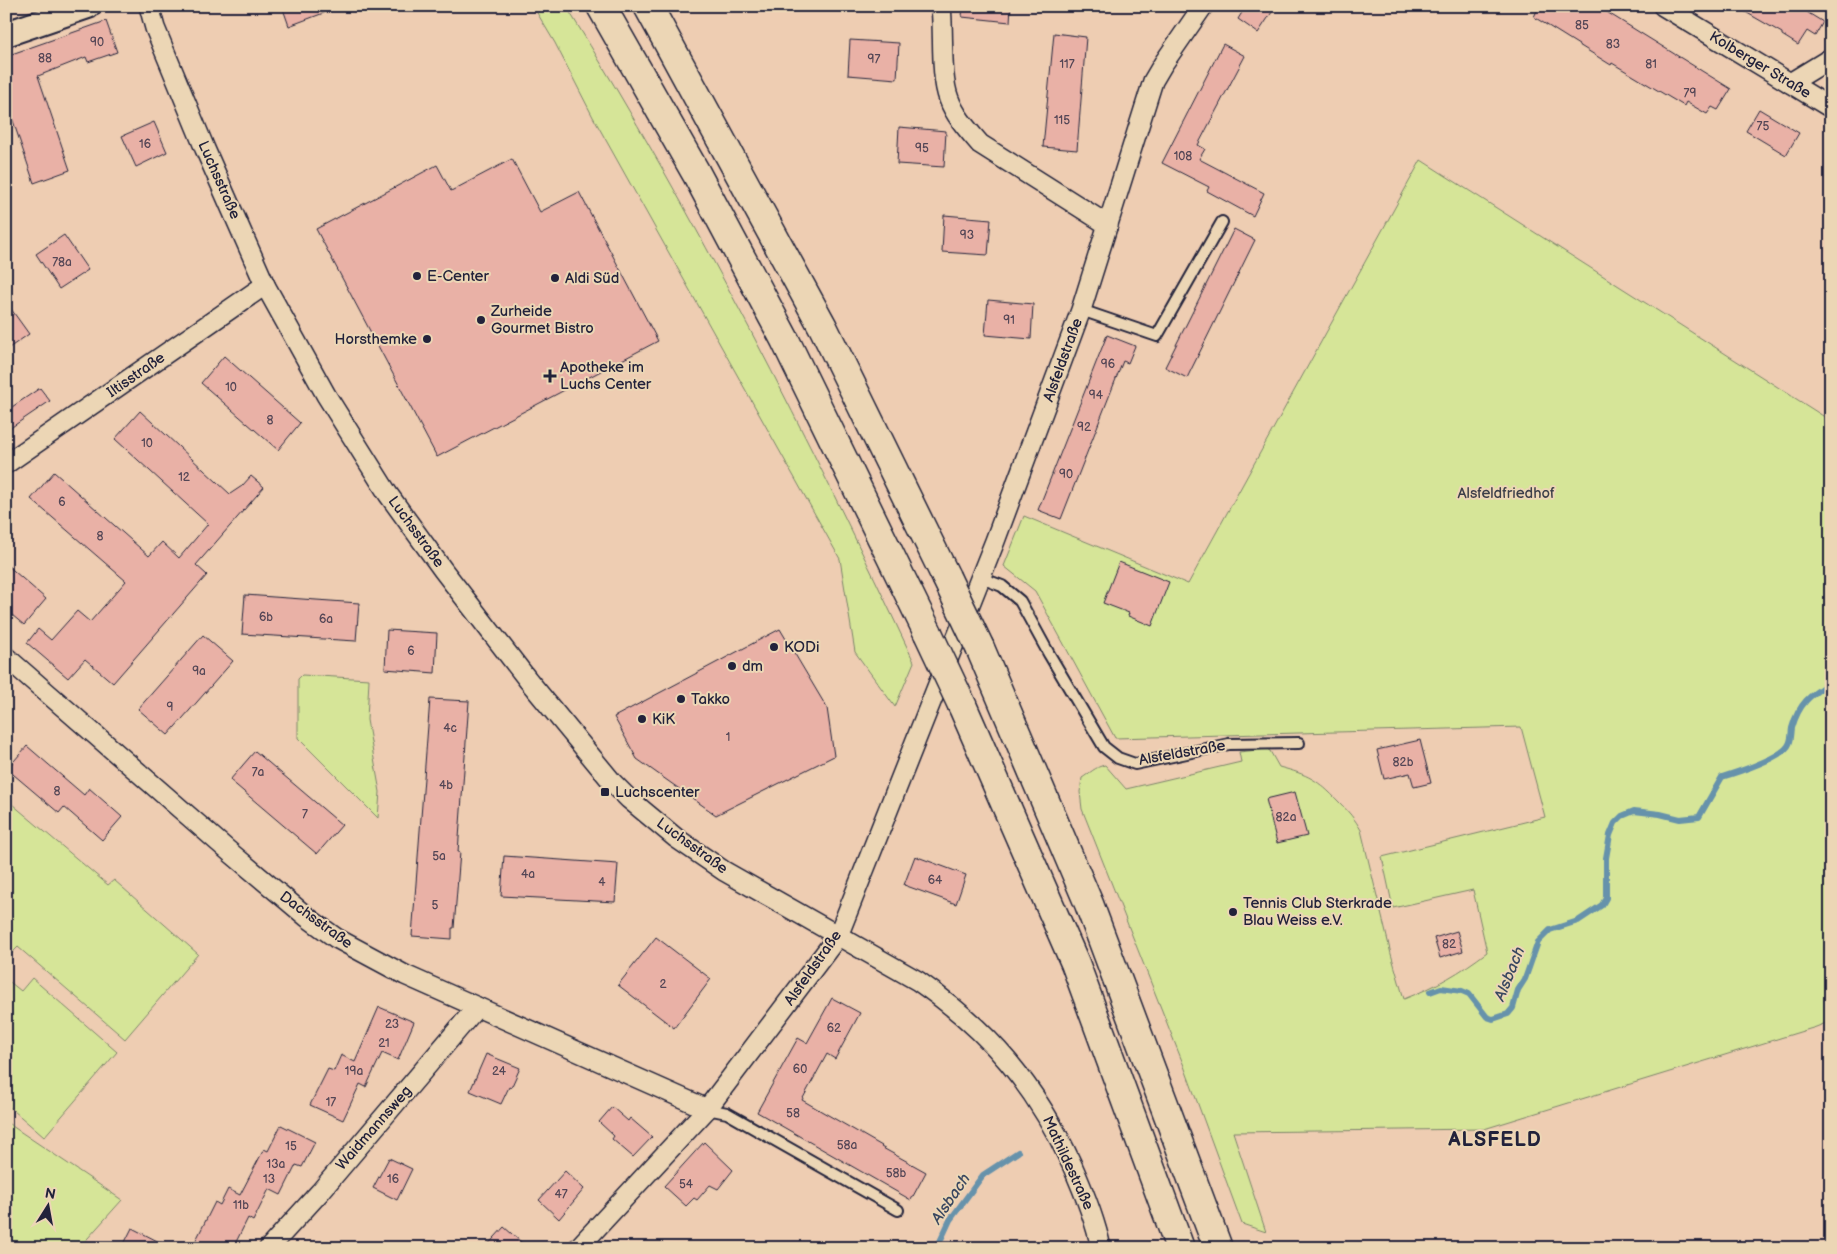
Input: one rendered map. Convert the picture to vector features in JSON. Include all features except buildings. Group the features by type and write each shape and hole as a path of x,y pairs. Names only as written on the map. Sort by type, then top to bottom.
{"highway":[{"path":"602,6 696,172 785,340 962,705 1074,963 1180,1248"},
{"path":"648,6 823,327 980,648 1089,904 1218,1248"}],"street":[{"path":"6,34 88,6"},
{"name":"Luchsstraße","path":"150,6 155,28 205,149 265,285 326,395 388,494 444,570 528,680 580,745 614,783 676,838 724,871 838,936"},
{"path":"941,6 944,80 948,98 967,129 980,144 1108,225"},
{"name":"Alsfeldstraße","path":"578,1248 707,1109 838,936 981,578 1082,310 1153,81 1203,6"},
{"name":"Kolberger Straße","path":"1663,6 1831,108"},
{"path":"1790,84 1831,58"},
{"name":"Iltisstraße","path":"6,464 265,285"},
{"name":"Dachsstraße","path":"6,657 307,917 336,938 370,957 477,1007 707,1109"},
{"name":"Mathildestraße","path":"838,936 918,981 947,1001 975,1025 1003,1054 1028,1087 1060,1138 1088,1201 1101,1248"},
{"name":"Waidmannsweg","path":"269,1248 320,1192 477,1007"}],"lane":[{"path":"1082,310 1158,336 1222,222"},
{"name":"Alsfeldstraße","path":"981,578 1002,586 1020,601 1104,746 1118,758 1134,764 1229,744 1299,743"},
{"path":"707,1109 727,1113 898,1210"}],"green space":[{"path":"533,6 566,6 661,166 750,329 834,495 914,662 895,707 855,652 840,559"},
{"name":"Alsfeldfriedhof","path":"1421,160 1831,421 1831,1021 1484,1129 1233,1132 1266,1232 1242,1224 1184,1066 1082,809 1080,792 1082,778 1105,765 1126,789 1241,762 1239,752 1267,749 1279,767 1298,773 1318,783 1345,809 1361,830 1391,954 1404,999 1447,979 1487,952 1473,890 1393,908 1382,857 1545,817 1521,727 1115,738 1035,591 1004,566 1024,516 1188,584"},
{"path":"302,675 369,679 367,720 380,792 378,818 298,738 298,679"},
{"path":"6,799 108,885 114,880 198,954 125,1039 18,947 6,959"},
{"path":"32,978 117,1052 44,1137 6,1104 6,979 21,991"},
{"path":"6,1122 122,1200 79,1248 6,1248"}],"waterway":[{"name":"Alsbach","path":"1430,992 1441,988 1462,991 1469,994 1487,1017 1493,1019 1508,1014 1513,1008 1518,990 1525,979 1538,942 1550,930 1578,921 1602,905 1606,898 1606,858 1610,835 1615,823 1622,816 1634,811 1680,819 1699,817 1722,777 1776,756 1788,746 1795,719 1806,700 1831,682"},
{"name":"Alsbach","path":"937,1248 950,1220 983,1175 1018,1152"}],"place":[{"name":"E-Center","path":"417,276"},
{"name":"Aldi Süd","path":"555,278"},
{"name":"Zurheide Gourmet Bistro","path":"481,320"},
{"name":"Horsthemke","path":"427,339"},
{"name":"Apotheke im Luchs Center","path":"550,376"},
{"name":"KODi","path":"774,647"},
{"name":"dm","path":"732,666"},
{"name":"Takko","path":"681,699"},
{"name":"KiK","path":"642,719"},
{"name":"Luchscenter","path":"605,792"},
{"name":"Tennis Club Sterkrade Blau Weiss e.V.","path":"1233,912"}],"district":[{"name":"ALSFELD","path":"1495,1140"}]}
